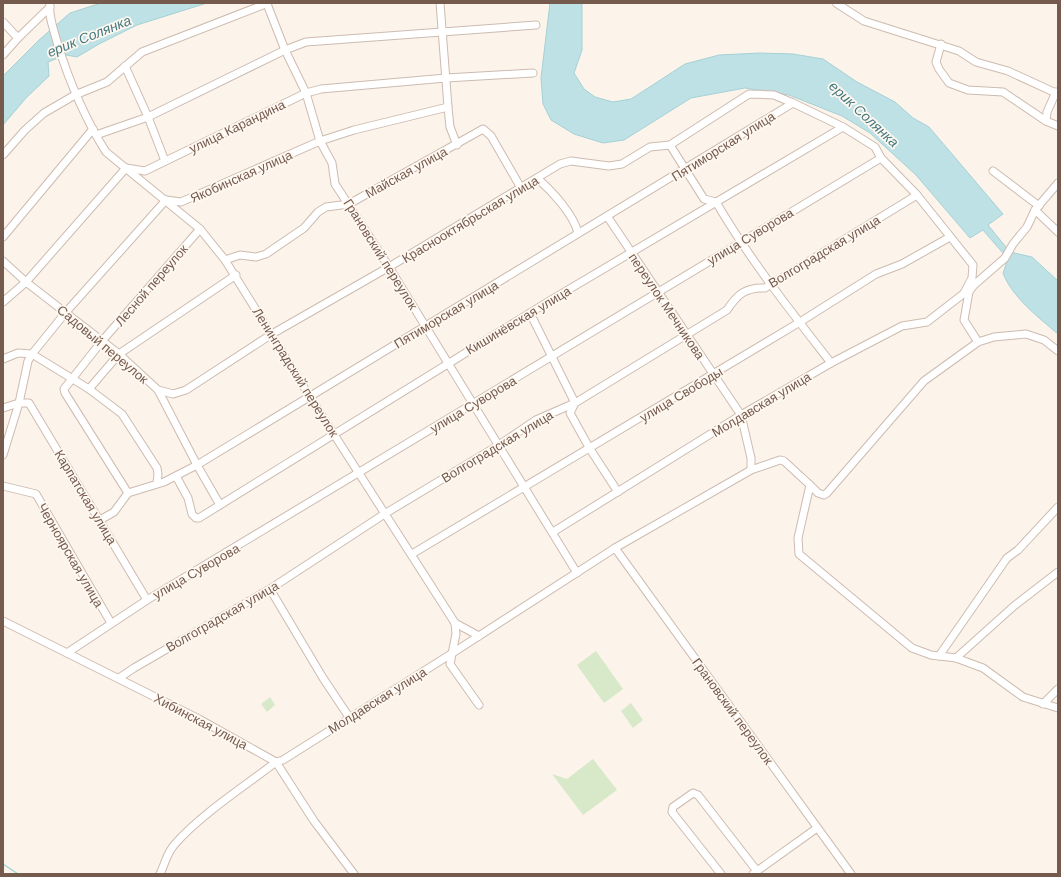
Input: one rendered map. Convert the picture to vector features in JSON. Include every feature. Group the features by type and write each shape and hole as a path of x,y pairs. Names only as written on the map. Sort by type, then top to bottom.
{"street":[{"path":"3,155 25,130 44,113 75,95 107,82 142,52 267,3"},
{"name":"Грановский переулок","path":"267,3 285,50 306,93 320,141 332,162 335,184 426,326 498,445 526,486 577,573"},
{"path":"440,3 450,127 457,145"},
{"path":"836,3 864,21 941,44 959,51 976,62 1008,71 1057,93 1047,112 1046,120"},
{"path":"3,55 50,5"},
{"name":"Ленинградский переулок","path":"50,5 50,19 75,95 106,152 200,229 225,260 236,275 310,397 386,513 455,623"},
{"path":"3,22 18,38"},
{"path":"3,237 94,132 148,116 285,50 315,40 536,25"},
{"path":"941,44 936,62 949,83 968,90 1003,92 1046,120 1058,126"},
{"path":"126,66 148,116 165,161"},
{"name":"улица Карандина","path":"126,168 145,171 306,93 321,90 446,78 533,73"},
{"name":"Краснооктябрьская улица","path":"158,390 173,394 180,393 272,334 389,267 566,162 616,166 631,160 650,147 670,145 749,94 774,96 793,103 843,127 875,147 881,158 917,195 973,265 972,278 964,293"},
{"name":"Пятиморская улица","path":"128,492 176,476 197,465 793,103"},
{"name":"Якобинская улица","path":"166,200 181,202 320,141 354,130 448,107"},
{"name":"Кишинёвская улица","path":"176,476 188,498 192,514 196,518 220,505 333,433 530,313 843,127"},
{"name":"Майская улица","path":"225,260 240,254 256,257 266,254 304,228 322,210 337,204 349,204 457,145 477,131 483,129 490,136 521,188"},
{"path":"670,145 704,200 716,202 740,242 769,284 831,363"},
{"name":"улица Суворова","path":"67,653 147,600 881,158"},
{"path":"3,302 26,282 126,168"},
{"path":"993,171 1037,208 1058,232"},
{"path":"538,179 550,189 574,222 578,233"},
{"name":"Молдавская улица","path":"553,532 742,415 831,363 902,326 927,322 972,287 1005,258 1013,244 1027,227 1037,208 1058,183"},
{"name":"Волгоградская улица","path":"119,678 270,589 386,513 498,445 536,420 575,403 726,310 736,296 753,287 765,288 769,284 917,195"},
{"path":"4,452 19,403 28,361 32,354 66,312 166,200"},
{"name":"переулок Мечникова","path":"606,216 713,375 742,415"},
{"name":"Лесной переулок","path":"71,378 200,229"},
{"name":"улица Свободы","path":"412,554 713,375 876,274 902,264 950,237"},
{"name":"Садовый переулок","path":"3,261 26,282 119,354 158,390 197,465 220,505"},
{"path":"89,389 119,354 236,275"},
{"path":"972,287 969,292 964,320 978,342"},
{"path":"530,313 575,403 570,413 590,449 618,492"},
{"path":"810,485 818,493 824,495 827,493 924,381 978,342 994,337 1026,334 1044,340 1058,351"},
{"path":"3,359 18,353 32,354 89,389 116,409 125,419 156,468 158,474 157,483"},
{"path":"71,378 64,389 64,392 128,492 114,512 100,520"},
{"path":"3,408 19,403"},
{"name":"Карпатская улица","path":"19,403 29,403 147,600"},
{"path":"742,415 751,458 751,470"},
{"name":"Молдавская улица","path":"160,874 166,858 174,844 189,830 276,762 283,760 451,654 615,548 751,470 780,460 784,461 810,485"},
{"path":"810,485 797,543 799,554 802,558 912,648 931,656 956,658 991,672 1023,697 1058,708"},
{"name":"Черноярская улица","path":"3,486 36,494 111,623"},
{"path":"939,656 1007,558 1018,550 1058,507"},
{"name":"Грановский переулок","path":"615,548 850,874"},
{"path":"956,658 1014,606 1058,572"},
{"path":"270,589 323,678 349,717"},
{"name":"Хибинская улица","path":"3,621 119,678 241,741 276,762 314,821 354,874"},
{"path":"455,623 479,636"},
{"path":"455,623 456,634 450,664 479,706"},
{"path":"1043,704 1058,689"},
{"path":"721,874 672,812 673,807 693,793 698,795 755,873 817,828"}],"green space":[{"path":"596,651 623,689 604,703 577,665"},
{"path":"270,697 275,705 267,712 261,704"},
{"path":"631,703 643,720 633,728 621,711"},
{"path":"593,759 617,790 583,815 552,774 567,779"}],"water":[{"name":"ерик Солянка","path":"101,3 207,3 137,25 77,57 66,55 48,62 49,76 26,98 3,125 3,76 39,40 70,13"},
{"name":"ерик Солянка","path":"550,3 582,3 582,50 574,73 584,89 595,97 613,102 631,99 685,64 719,55 759,53 793,54 823,59 857,82 895,102 913,118 929,127 1003,214 988,225 1010,252 1032,257 1058,281 1058,334 1026,306 1007,282 1003,273 1008,259 983,230 970,238 916,175 870,133 842,116 789,95 745,88 691,98 624,140 603,143 574,134 551,120 543,104 541,78"}],"waterway":[{"path":"3,864 18,874"}]}
